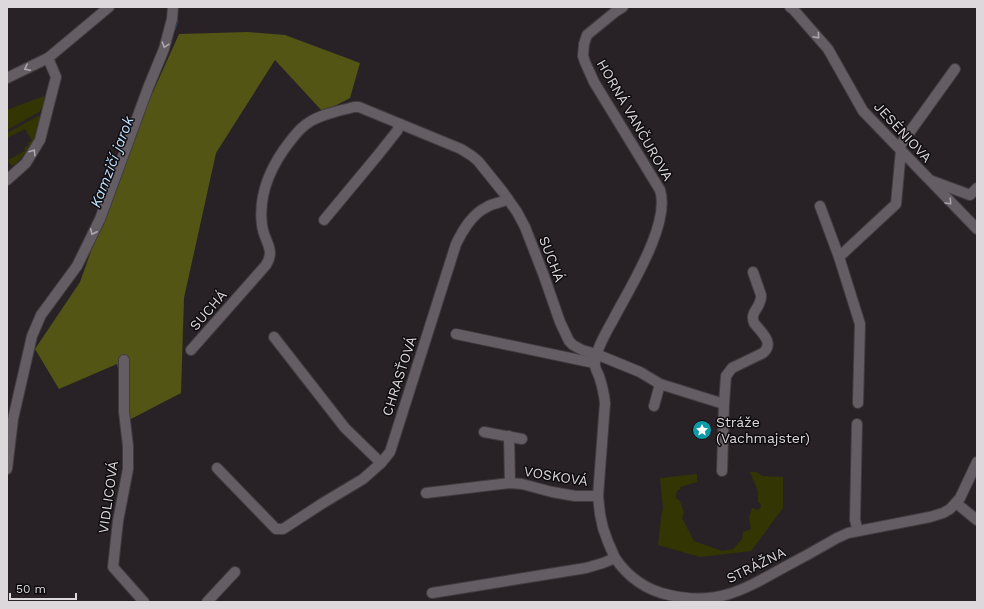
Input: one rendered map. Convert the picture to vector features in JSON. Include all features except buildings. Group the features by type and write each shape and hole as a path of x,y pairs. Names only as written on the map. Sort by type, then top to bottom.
{"street":[{"path":"7,78 48,58 110,7"},
{"path":"7,469 12,419 32,336 41,315 77,266 100,218 164,49 172,19 173,7"},
{"name":"HORNÁ VANČUROVA","path":"595,359 608,329 645,261 656,234 662,201 660,190 594,82 583,56 585,39 588,34 623,7"},
{"name":"JESÉNIOVA","path":"790,7 828,49 863,111 977,229"},
{"path":"7,180 26,163 40,140 56,77 48,58"},
{"path":"839,257 896,204 900,148 955,69"},
{"name":"SUCHÁ","path":"191,350 270,257 270,251 262,226 264,194 272,169 284,149 306,124 317,118 354,107 363,108 467,152 478,161 517,212 544,276 560,322 569,341 573,345 595,359 640,372 660,384 724,404"},
{"path":"324,220 378,155 397,131 400,124"},
{"path":"898,178 908,169 919,169"},
{"path":"930,180 970,195 977,188"},
{"name":"CHRASŤOVÁ","path":"216,468 276,529 283,529 323,502 363,479 381,463 390,452 456,244 467,226 479,212 488,206 504,202 508,199"},
{"path":"820,206 839,257 860,324 858,403"},
{"path":"722,471 725,379 732,368 763,353 768,346 767,339 753,320 754,314 762,299 753,272"},
{"path":"432,593 586,568 615,558 603,528 598,496 605,403 595,359 456,334"},
{"path":"274,337 345,428 381,463"},
{"name":"VIDLICOVÁ","path":"124,360 124,412 128,446 128,469 118,521 113,567 144,602"},
{"path":"654,406 660,384"},
{"path":"857,424 855,520 858,531"},
{"path":"484,432 522,439"},
{"name":"VOSKOVÁ","path":"509,436 510,484"},
{"name":"STRÁŽNA","path":"615,558 629,575 650,589 662,594 697,599 723,596 747,588 848,533 930,517 943,513 950,509 963,493 977,462"},
{"name":"VOSKOVÁ","path":"426,493 522,484 565,495 598,496"},
{"path":"956,503 977,520"},
{"path":"207,602 235,572"}],"shaded area":[{"path":"248,32 285,35 360,63 350,98 323,112 275,60 216,153 184,298 181,393 129,420 117,364 59,389 35,349 80,282 109,201 148,103 179,34"},
{"path":"44,96 44,104 39,112 7,130 7,110"},
{"path":"38,116 40,118 33,142 26,153 13,166 11,165 8,160 25,151 24,148 32,141 25,129 7,138 7,133"},
{"path":"750,472 756,472 763,476 783,477 783,508 751,551 700,557 658,545 663,508 660,478 697,474 697,482 680,487 681,489 677,492 676,498 680,501 684,513 682,518 694,541 722,551 733,549 742,539 743,532 751,529 749,517 752,508 758,510 761,507 760,503 758,502 758,491"}],"waterway":[{"name":"Kamzičí jarok","path":"173,32 177,19"}],"place":[{"name":"Stráže (Vachmajster)","path":"702,430"}]}
